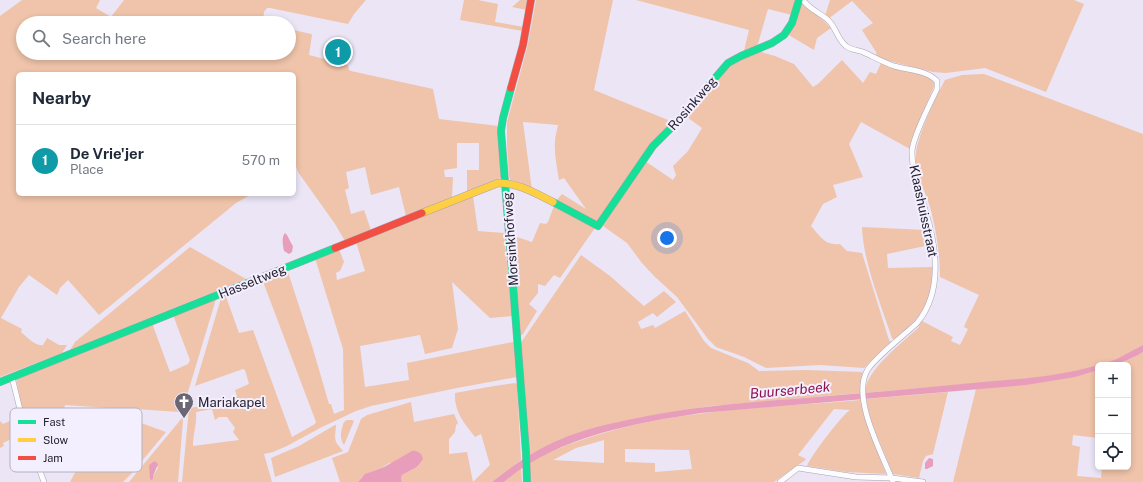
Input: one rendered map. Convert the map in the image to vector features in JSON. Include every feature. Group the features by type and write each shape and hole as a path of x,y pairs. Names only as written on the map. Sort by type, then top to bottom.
{"street":[{"name":"Morsinkhofweg","path":"527,482 501,131 502,122 523,45 531,0"},
{"name":"Rosinkweg","path":"506,183 526,188 598,226 653,146 673,126 728,63 734,58 772,43 784,35 793,19 799,0"},
{"name":"Klaashuisstraat","path":"803,0 811,9 829,21 845,46 898,67 926,73 937,81 937,89 912,149 914,176 929,224 933,249 936,272 932,298 922,317 917,323 874,362 868,370 863,383 864,406 867,418 892,480"},
{"name":"Hasseltweg","path":"0,382 498,183 506,183"},
{"path":"12,377 20,408"},
{"path":"780,482 798,468 856,477 923,482"},
{"path":"40,472 44,482"}],"shaded area":[{"path":"22,0 100,0 96,8 109,16 16,16 16,60 296,60 296,31 311,34 309,55 348,65 349,70 351,71 433,89 439,119 499,126 501,178 467,192 467,170 479,170 479,143 457,143 457,168 444,170 445,177 453,177 452,198 406,216 399,187 371,195 365,167 346,172 349,188 345,190 351,214 364,210 371,230 345,241 335,224 298,172 296,166 296,72 16,72 16,196 248,196 236,203 99,315 68,280 60,288 57,295 29,275 19,287 1,318 22,329 21,332 37,345 43,345 47,338 59,345 67,345 62,353 0,377 0,16"},
{"path":"124,0 366,0 348,24 270,8 267,8 264,12 264,16 112,16"},
{"path":"464,0 478,0 498,4 495,22 524,27 523,31 460,20"},
{"path":"520,0 529,0 527,10 512,7"},
{"path":"536,0 613,0 594,90 673,122 597,223 556,201 562,194 586,209 564,178 559,180 555,146 555,137 558,125 523,122 532,190 511,182 509,176 507,122 527,48"},
{"path":"636,0 796,0 792,15 768,9 757,47 744,51 749,30"},
{"path":"800,0 831,28 817,38 814,50 787,34"},
{"path":"830,0 1074,0 1084,4 1046,92 985,68 946,73 933,72 877,58 876,52 862,30 873,23 852,1 828,19 825,16"},
{"path":"758,51 794,64 813,87 818,84 842,60 863,83 870,72 876,74 881,63 920,73 927,76 935,84 911,141 910,149 861,122 849,144 863,177 833,185 837,197 823,204 811,226 823,240 830,243 840,244 847,251 862,253 889,340 891,342 864,368 820,365 766,368 744,357 716,347 708,339 677,297 642,263 627,243 603,226 645,161 673,180 676,175 673,166 688,151 702,128 684,115 726,67"},
{"path":"984,74 1143,134 1143,345 1126,355 1109,362 1095,362 1095,366 1064,374 865,393 866,385 877,367 894,349 918,328 922,321 953,337 951,341 960,345 968,329 964,327 979,295 940,277 934,224 928,200 918,175 916,161 917,146 923,127 945,80 962,75"},
{"path":"473,196 478,231 504,233 512,316 490,318 452,282 458,329 452,348 425,354 420,335 360,346 365,387 409,380 407,363 513,342 517,377 371,406 356,411 287,446 264,454 272,482 182,482 189,408 202,406 237,396 235,390 249,384 245,370 243,369 195,386 222,295 225,294 239,333 253,330 292,437 316,422 262,279 287,269 329,404 331,404 334,414 344,410 343,349 315,258 339,249 344,262 340,271 336,273 337,280 365,271 356,242","holes":["212,409 215,420 219,417 227,417 235,428 233,432 239,440 193,446 196,412"]},
{"path":"554,206 595,228 560,278 554,275 545,286 538,284 538,293 529,304 537,311 523,334 519,337 511,222 514,236 532,242 540,223 546,224 548,222"},
{"path":"862,227 926,230 930,245 887,254 888,268 933,267 930,291 924,309 912,324 894,340 892,338 869,268 863,240"},
{"path":"285,233 293,246 292,252 289,254 284,251 283,240"},
{"path":"190,247 246,279 70,350 75,342"},
{"path":"581,255 610,276 644,306 664,291 676,302 657,317 653,313 638,322 641,329 653,325 655,328 685,311 704,341 711,348 748,363 759,371 806,370 862,372 863,377 861,393 711,406 641,417 583,431 561,439 528,456 525,390 520,344"},
{"path":"216,299 185,402 180,412 142,409 142,408 109,408 65,405 64,408 22,408 16,378 152,323 170,372 188,364 190,360 173,315"},
{"path":"1143,345 1143,352 1132,358 1122,362 1108,362 1117,359"},
{"path":"1143,352 1143,482 953,482 976,389 1053,380 1095,371 1095,438 1073,435 1072,445 1080,447 1077,476 1101,478 1102,470 1131,470 1131,362 1122,362"},
{"path":"1095,366 1095,371 1075,377 1026,385 701,413 623,427 572,443 547,454 504,482 492,482 525,458 561,439 593,428 647,416 730,404 1027,378"},
{"path":"515,383 517,384 521,460 492,482 473,482 490,465 481,434 475,437 460,417 456,406 455,393"},
{"path":"948,392 933,454 926,456 923,461 919,478 893,474 870,420 866,399"},
{"path":"861,400 865,419 886,474 846,472 807,466 827,436 850,410 834,409 798,455 806,459 774,482 529,482 528,463 569,444 616,430 650,422 720,411","holes":["604,440 604,463 553,460 576,448","625,449 689,450 692,469 655,472 655,463 625,462"]},
{"path":"411,402 414,422 454,414 458,423 456,425 455,432 449,439 449,454 467,452 473,482 402,482 402,475 419,466 389,463 365,475 358,482 340,482 332,458 348,452 361,419 367,415"},
{"path":"182,418 183,420 178,482 129,482 137,472 142,472 142,466","holes":["154,461 158,468 153,476 149,465"]},
{"path":"347,420 354,421 344,445 341,440 341,434 344,422"},
{"path":"0,421 3,424 10,421 10,440 3,443 4,446 0,448"},
{"path":"142,423 166,432 142,461"},
{"path":"335,425 335,440 343,451 275,477 271,458 299,446"},
{"path":"412,451 419,453 423,459 417,467 402,475 402,482 358,482 365,474 384,467"},
{"path":"929,458 933,459 933,466 925,469 925,463"},
{"path":"154,461 158,464 153,479 151,480 149,465"},
{"path":"521,468 522,482 504,482"},
{"path":"75,472 133,472 123,482 70,482"}],"traffic: fast":[{"path":"553,202 598,226 653,146 677,122 728,63 772,43 784,35 792,23 799,0"},
{"path":"511,88 501,131 526,452 527,482"},
{"path":"0,382 335,248"}],"traffic: slow":[{"path":"422,213 498,183 506,183 520,187 553,202"}],"traffic: jam":[{"path":"511,88 523,45 531,0"},
{"path":"335,248 422,213"}],"place":[{"name":"De Vrie'jer","path":"338,52"},
{"name":"Mariakapel","path":"184,419"}],"water label":[{"name":"Buurserbeek","path":"790,390"}]}
